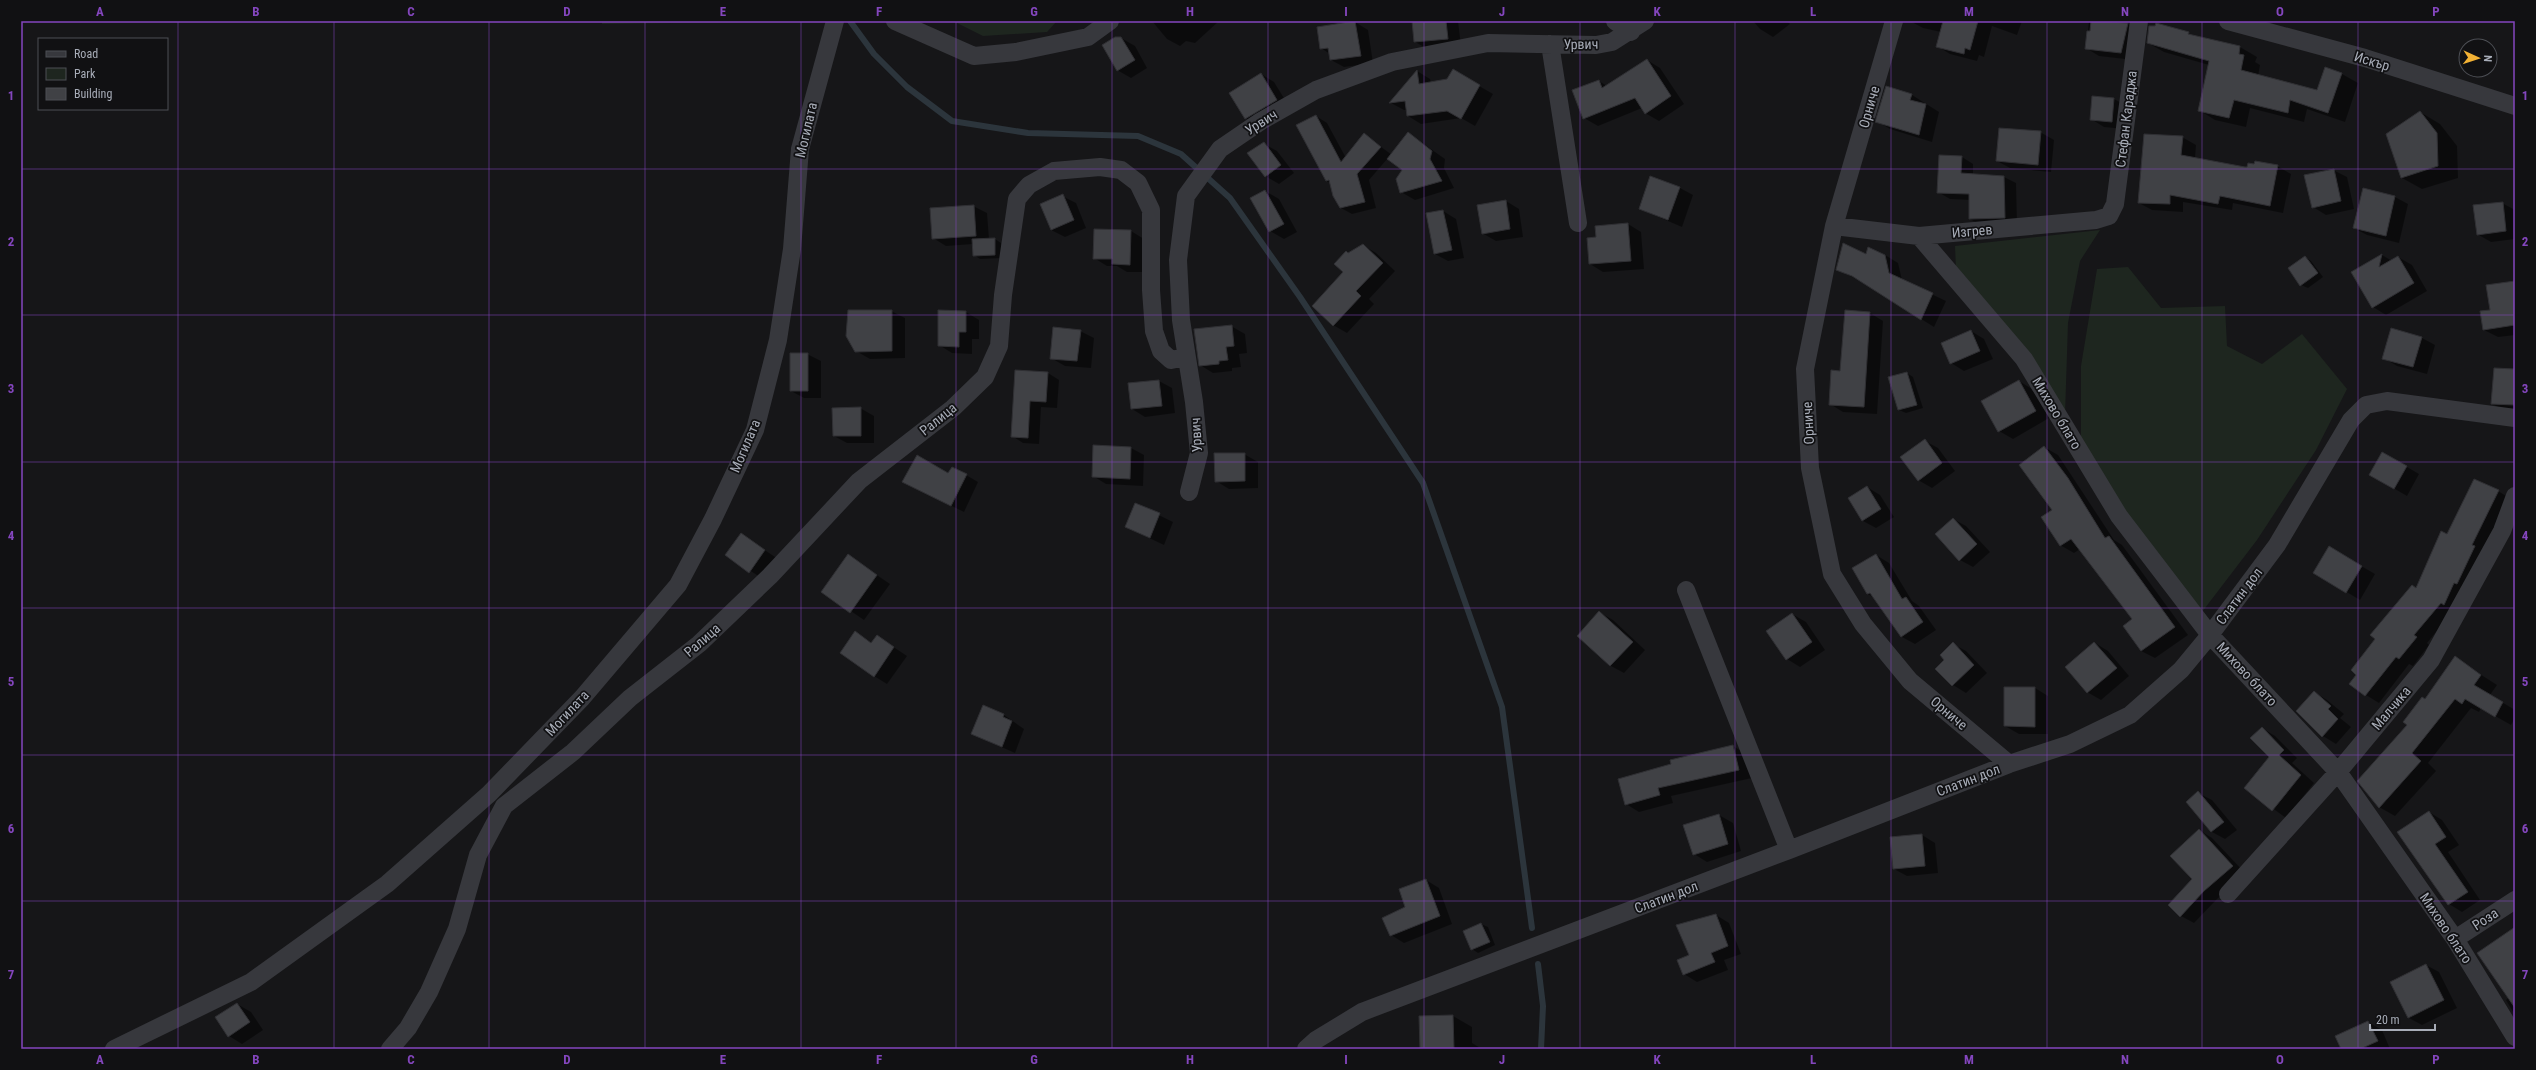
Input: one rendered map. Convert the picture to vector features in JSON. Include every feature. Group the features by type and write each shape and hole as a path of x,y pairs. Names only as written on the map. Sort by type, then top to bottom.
{"street":[{"name":"Могилата","path":"114,1049 251,982 387,884 489,794 582,698 678,585 713,519 755,430 778,340 792,249 800,149 835,21"},
{"path":"896,21 974,56 1016,52 1088,37 1110,21"},
{"path":"1615,21 1638,26"},
{"name":"Орниче","path":"1894,21 1834,226 1805,369 1810,468 1832,574 1864,624 1910,681 2009,764"},
{"name":"Стефан Караджа","path":"2109,216 2115,204 2139,21"},
{"name":"Искър","path":"2228,21 2365,58 2515,106"},
{"name":"Урвич","path":"1189,492 1199,453 1194,402 1181,320 1178,260 1186,196 1220,149 1261,121 1316,90 1392,62 1488,44 1596,45 1612,42 1638,26"},
{"path":"1550,44 1578,223"},
{"name":"Ралица","path":"504,806 573,752 630,698 699,644 770,576 859,481 953,408 985,377 999,346 1003,294 1017,199 1028,185 1054,171 1100,167 1120,170 1138,183 1151,210 1151,290 1154,331 1161,351 1166,356 1171,360 1186,358"},
{"name":"Изгрев","path":"1834,226 1919,236 2096,220 2109,216"},
{"name":"Михово блато","path":"1919,236 2024,359 2119,516 2210,635 2338,772 2455,939 2515,1037"},
{"name":"Слатин дол","path":"1306,1049 1316,1040 1362,1012 1789,850 2009,764 2070,744 2130,715 2181,670 2210,635 2277,545 2350,420 2366,406 2387,401 2515,418"},
{"name":"Малчика","path":"2228,894 2338,772 2431,660 2502,532 2515,496"},
{"path":"1686,590 1789,850"},
{"path":"390,1049 408,1028 429,992 457,929 478,855 504,806 489,794"},
{"name":"Роза","path":"2455,939 2515,900"}],"green space":[{"path":"602,21 809,21 602,24"},
{"path":"953,21 1057,21 1047,32 983,36"},
{"path":"2100,230 2080,261 2068,323 2065,415 1956,270 1955,246"},
{"path":"2128,267 2161,308 2225,306 2227,346 2262,364 2302,334 2347,389 2316,450 2257,540 2202,612 2123,511 2081,439 2081,366 2097,269"}],"building":[{"path":"1355,21 1361,56 1330,60 1328,48 1320,49 1317,27"},
{"path":"1412,21 1446,21 1448,39 1414,42"},
{"path":"1943,21 1978,21 1970,50 1965,48 1964,54 1936,47"},
{"path":"2091,21 2128,23 2121,53 2085,49 2087,31 2090,31"},
{"path":"2156,23 2189,32 2188,34 2240,46 2239,54 2244,55 2241,70 2317,90 2325,67 2342,73 2328,113 2290,100 2288,113 2234,100 2229,118 2198,111 2209,61 2147,43 2149,26 2155,26"},
{"path":"1115,37 1121,37 1135,60 1117,71 1102,45"},
{"path":"1647,59 1671,96 1645,114 1635,98 1583,119 1572,90 1599,80 1602,88"},
{"path":"1453,69 1480,85 1461,119 1447,111 1407,116 1405,101 1389,103 1417,70 1419,84 1447,79"},
{"path":"1261,73 1277,100 1245,119 1229,93"},
{"path":"1886,86 1912,94 1910,100 1926,104 1919,135 1875,122"},
{"path":"2092,96 2114,98 2112,122 2090,120"},
{"path":"2420,111 2437,133 2438,166 2401,178 2386,134"},
{"path":"1316,115 1341,162 1364,133 1381,147 1357,174 1365,202 1340,208 1333,196 1329,180 1326,181 1296,125"},
{"path":"1999,128 2041,131 2038,165 1996,161"},
{"path":"1408,132 1432,151 1430,159 1442,181 1400,193 1396,179 1402,170 1387,159"},
{"path":"2144,134 2183,136 2181,155 2245,167 2247,167 2248,163 2254,164 2255,161 2278,165 2270,206 2220,196 2218,204 2170,195 2170,204 2138,203"},
{"path":"1264,142 1281,165 1265,177 1247,153"},
{"path":"1939,155 1962,156 1961,173 2004,176 2005,218 1969,219 1969,194 1937,193"},
{"path":"2334,169 2341,201 2312,208 2304,175"},
{"path":"1650,176 1680,187 1668,220 1639,209"},
{"path":"2363,188 2395,196 2386,236 2353,228"},
{"path":"1265,190 1284,224 1269,232 1250,198"},
{"path":"1063,194 1074,220 1051,230 1040,204"},
{"path":"1506,200 1510,229 1482,234 1477,205"},
{"path":"2503,202 2506,231 2477,235 2473,205"},
{"path":"974,205 976,236 932,239 930,208"},
{"path":"1443,210 1452,250 1434,254 1426,213"},
{"path":"1628,223 1631,261 1589,264 1587,238 1596,237 1595,226"},
{"path":"1094,229 1131,230 1130,265 1112,264 1112,259 1093,259"},
{"path":"995,238 995,255 973,256 972,239"},
{"path":"1843,243 1866,254 1868,247 1885,255 1889,273 1933,293 1921,320 1852,276 1836,270"},
{"path":"1363,244 1383,263 1356,291 1361,296 1333,326 1312,306 1343,272 1334,264 1346,251 1348,253"},
{"path":"2382,254 2379,267 2398,256 2414,283 2372,308 2351,272"},
{"path":"2305,256 2318,273 2300,286 2288,268"},
{"path":"2515,281 2515,325 2483,330 2480,311 2490,310 2486,285"},
{"path":"848,310 892,310 892,351 855,352 846,336"},
{"path":"938,310 966,311 966,332 959,332 959,347 938,346"},
{"path":"1845,310 1870,312 1864,407 1829,405 1831,370 1840,371"},
{"path":"1232,325 1234,346 1226,347 1228,360 1219,361 1219,364 1199,366 1194,329"},
{"path":"1053,327 1081,330 1077,361 1050,359"},
{"path":"2391,328 2422,337 2413,367 2382,359"},
{"path":"1971,330 1980,351 1950,364 1941,343"},
{"path":"790,353 808,353 808,391 790,391"},
{"path":"2494,368 2515,369 2515,405 2491,404"},
{"path":"1015,370 1048,372 1046,402 1030,401 1028,438 1011,437"},
{"path":"1907,372 1917,405 1898,410 1888,377"},
{"path":"1159,380 1162,406 1131,409 1128,383"},
{"path":"2019,380 2036,411 1998,432 1981,401"},
{"path":"861,407 861,436 833,436 832,408"},
{"path":"1925,439 1942,463 1918,481 1900,457"},
{"path":"1093,445 1131,447 1130,479 1092,477"},
{"path":"2044,446 2068,478 2105,538 2109,536 2175,627 2141,651 2123,626 2132,619 2071,539 2060,546 2041,517 2052,510 2019,465"},
{"path":"2382,452 2407,466 2394,489 2369,475"},
{"path":"1214,453 1245,453 1245,481 1215,482"},
{"path":"917,455 948,473 952,467 967,474 951,506 902,482"},
{"path":"2474,479 2499,490 2472,545 2475,546 2457,584 2454,583 2444,605 2441,603 2414,635 2417,637 2399,659 2396,657 2365,696 2349,684 2356,675 2351,670 2375,639 2370,635 2412,585 2416,588 2441,531 2447,534"},
{"path":"1867,486 1881,509 1862,521 1848,498"},
{"path":"1135,503 1160,513 1150,538 1125,527"},
{"path":"1953,518 1977,544 1959,561 1935,534"},
{"path":"741,533 765,550 749,573 725,555"},
{"path":"2329,546 2362,566 2346,593 2313,573"},
{"path":"848,554 877,575 850,613 821,592"},
{"path":"1876,554 1902,599 1906,597 1923,622 1901,637 1870,593 1867,594 1852,568"},
{"path":"1599,611 1633,642 1610,666 1577,636"},
{"path":"1792,613 1812,642 1786,660 1766,631"},
{"path":"855,631 871,643 877,635 894,647 874,677 840,653"},
{"path":"1953,642 1974,665 1952,686 1935,669 1944,660 1940,655"},
{"path":"2094,642 2117,668 2087,693 2065,667"},
{"path":"2455,656 2481,675 2474,685 2503,702 2495,717 2465,699 2462,704 2455,699 2412,753 2421,761 2379,808 2357,781 2407,725 2403,722 2422,697 2425,699"},
{"path":"2004,687 2035,687 2035,727 2004,726"},
{"path":"2314,691 2331,706 2328,709 2338,719 2322,737 2296,711"},
{"path":"983,705 1004,714 1003,717 1012,721 1002,747 971,734"},
{"path":"2262,727 2284,750 2279,755 2301,775 2272,811 2244,788 2269,757 2250,738"},
{"path":"1733,745 1739,770 1658,788 1660,795 1625,805 1618,779 1671,764 1670,760"},
{"path":"2198,791 2224,822 2211,832 2186,802"},
{"path":"2429,811 2446,837 2435,844 2468,892 2448,905 2397,832"},
{"path":"1719,814 1728,844 1693,855 1683,825"},
{"path":"2199,829 2233,866 2204,891 2180,917 2168,905 2192,879 2170,856"},
{"path":"1922,834 1925,866 1893,869 1890,837"},
{"path":"1426,879 1440,916 1390,936 1382,918 1405,907 1399,889"},
{"path":"1716,914 1728,946 1711,953 1715,962 1683,975 1677,960 1689,955 1676,925"},
{"path":"1481,923 1490,942 1471,950 1463,931"},
{"path":"2515,927 2515,1008 2477,953"},
{"path":"2426,964 2444,1000 2408,1018 2390,982"},
{"path":"237,1003 250,1022 228,1037 215,1017"},
{"path":"1453,1015 1454,1049 1420,1049 1419,1016"},
{"path":"2368,1021 2378,1041 2360,1049 2341,1049 2335,1036"}],"waterway":[{"path":"850,21 874,54 907,87 952,121 1028,133 1138,136 1181,154 1230,198 1300,297 1423,483 1502,707 1532,928"},
{"path":"1538,964 1543,1006 1541,1049"}]}
